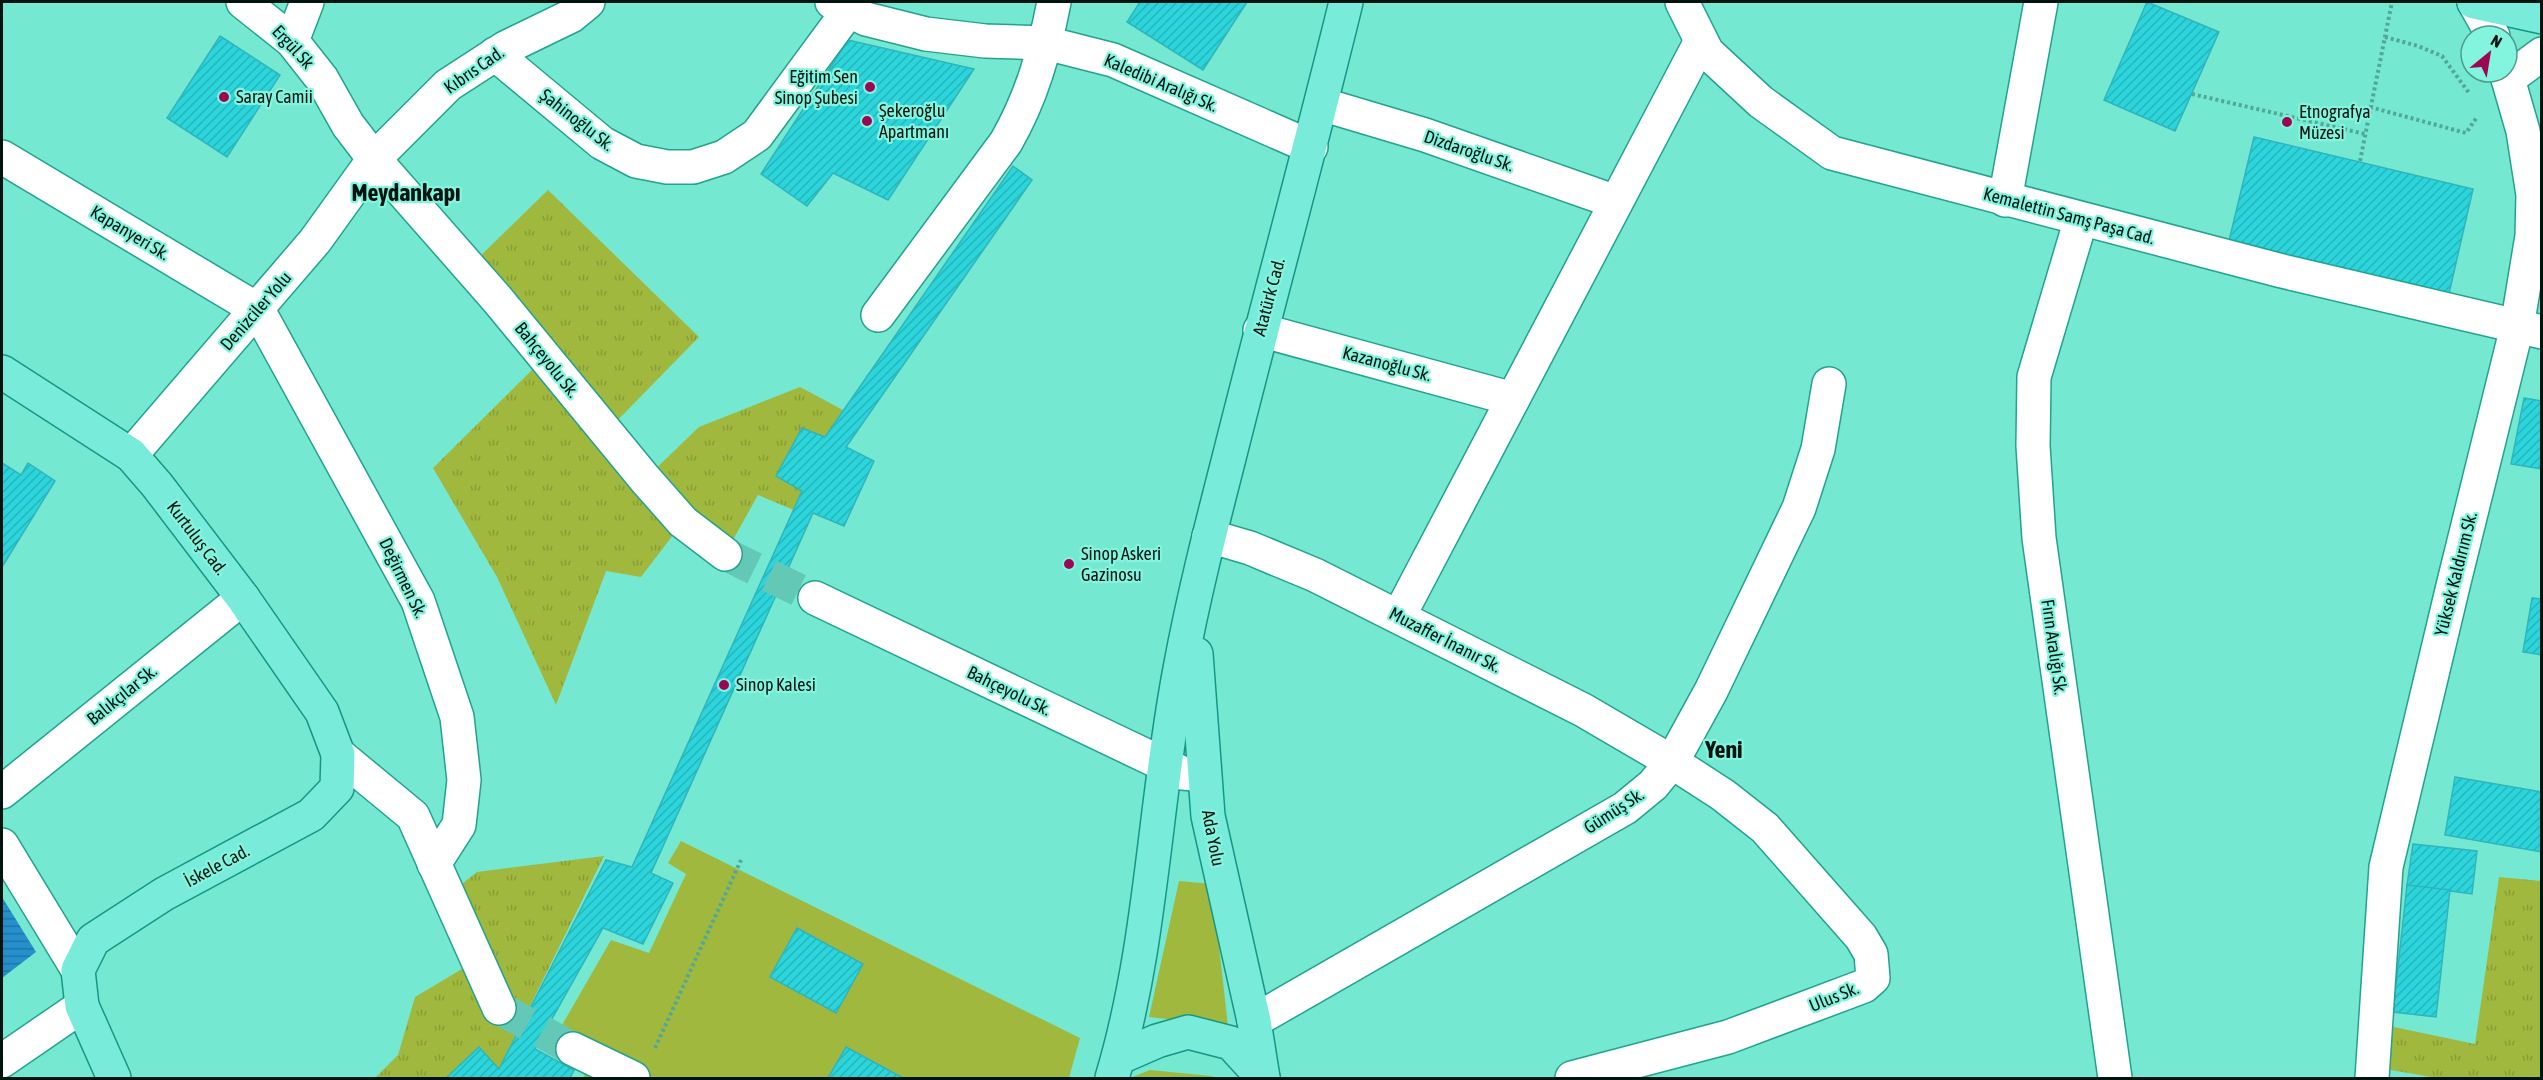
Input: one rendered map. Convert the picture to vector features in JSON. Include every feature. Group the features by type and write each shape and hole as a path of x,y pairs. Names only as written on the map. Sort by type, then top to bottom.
{"main road":[{"name":"Atatürk Cad.","path":"1196,593 1260,330 1311,147 1346,2"},
{"path":"2474,2 2541,17"},
{"name":"Kurtuluş Cad.","path":"2,372 131,456 157,484 243,598 322,712 338,754"},
{"path":"1115,1068 1143,948 1163,763 1196,593"},
{"name":"Ada Yolu","path":"1196,593 1196,670 1208,816 1254,1021 1263,1078"},
{"name":"İskele Cad.","path":"78,970 93,940 164,894 311,815 337,788 338,754"},
{"path":"78,970 82,1006 114,1078"},
{"path":"1115,1068 1157,1041 1188,1032 1231,1043 1263,1078"}],"street":[{"name":"Ergül Sk","path":"243,2 292,41 322,79 348,125 374,159"},
{"path":"292,41 307,2"},
{"name":"Kıbrıs Cad.","path":"374,159 448,85 495,54 571,16 588,2"},
{"path":"878,315 1006,142 1033,90 1054,2"},
{"name":"Kemalettin Samş Paşa Cad.","path":"1682,2 1707,52 1761,102 1832,153 2282,271 2529,330"},
{"path":"2005,200 2041,2"},
{"path":"2474,2 2486,24"},
{"name":"Şahinoğlu Sk.","path":"495,54 602,144 636,161 667,167 693,167 724,158 757,135 840,6"},
{"name":"Kaledibi Aralığı Sk.","path":"840,6 866,19 926,34 985,41 1046,43 1113,60 1311,147"},
{"path":"1400,616 1701,41"},
{"path":"2519,68 2541,54"},
{"name":"Yüksek Kaldırım Sk.","path":"2372,1078 2386,867 2529,330 2533,195 2523,131 2509,84"},
{"name":"Dizdaroğlu Sk.","path":"1321,104 1425,135 1616,202"},
{"name":"Kapanyeri Sk.","path":"2,157 258,310"},
{"name":"Denizciler Yolu","path":"131,456 315,241 374,159"},
{"name":"Bahçeyolu Sk.","path":"374,159 496,299 683,522 725,554"},
{"name":"Fırın Aralığı Sk.","path":"2081,219 2034,377 2033,446 2039,538 2115,1078"},
{"name":"Değirmen Sk.","path":"258,310 418,601 457,717 464,780 459,825 434,864"},
{"name":"Kazanoğlu Sk.","path":"1260,330 1513,399"},
{"name":"Gümüş Sk.","path":"1254,1021 1625,808 1653,785 1672,762 1711,691 1799,508 1818,449 1828,384"},
{"name":"Muzaffer İnanır Sk.","path":"1209,536 1250,548 1315,575 1400,616 1583,710 1672,762"},
{"name":"Balıkçılar Sk.","path":"2,792 243,598"},
{"name":"Bahçeyolu Sk.","path":"815,598 1182,772 1194,774 1203,766"},
{"path":"338,754 413,816 499,1008"},
{"name":"Ulus Sk.","path":"1572,1078 1728,1037 1864,986 1873,978 1871,954 1861,937 1765,828 1723,795 1672,762"},
{"path":"2,846 78,970"},
{"path":"2,1061 82,1006"},
{"path":"573,1049 641,1068"}],"path":[{"path":"2360,161 2392,2"},
{"path":"2385,37 2418,46 2442,56 2472,96"},
{"path":"2192,94 2365,134"},
{"path":"2370,107 2466,133 2478,116 2475,106"},
{"path":"641,1068 741,860"}],"green space":[{"path":"548,190 699,337 606,432 645,479 699,427 800,387 843,410 825,437 802,428 802,491 794,510 758,495 725,554 683,522 641,577 606,571 556,705 497,577 433,468 544,358 469,267"},
{"path":"681,841 1080,1038 1069,1078 583,1078 593,1060 554,1039 611,940 649,953 686,874 668,863"},
{"path":"604,856 499,1069 479,1048 446,1078 375,1078 398,1055 415,997 477,960 448,895 477,872"},
{"path":"2499,877 2541,881 2541,1078 2437,1078 2373,1067 2375,1023 2475,1044"},
{"path":"1179,881 1212,884 1228,1026 1149,1017"},
{"path":"1150,1070 1211,1076 1215,1078 1130,1078"}],"water":[{"path":"2,897 36,952 2,978"}],"building":[{"path":"1140,2 1247,2 1203,70 1127,22"},
{"path":"2147,2 2219,32 2175,131 2104,100"},
{"name":"Saray Camii","path":"220,36 280,75 227,157 167,118"},
{"name":"Şekeroğlu Apartmanı","path":"848,40 974,69 888,200 833,173 807,206 761,174"},
{"path":"2254,137 2473,189 2448,298 2228,245"},
{"path":"1013,166 1032,180 846,447 874,461 844,526 813,513 651,873 673,883 643,944 603,928 535,1049 574,1070 570,1078 446,1078 479,1047 499,1069 606,860 632,867 802,491 776,476 802,428 825,437"},
{"path":"2524,398 2542,401 2542,469 2511,464"},
{"path":"2,463 21,475 28,463 55,481 2,567"},
{"path":"2532,598 2542,599 2542,655 2523,652"},
{"path":"2455,777 2542,792 2542,852 2445,835"},
{"path":"2413,844 2477,851 2472,894 2407,885"},
{"path":"2407,885 2450,890 2436,1017 2393,1012"},
{"path":"797,928 863,964 836,1013 770,977"},
{"path":"846,1047 903,1078 828,1078"}],"tunnel":[{"path":"725,554 815,598"},
{"path":"499,1008 573,1049"}],"place":[{"name":"Eğitim Sen Sinop Şubesi","path":"870,87"},
{"name":"Saray Camii","path":"224,97"},
{"name":"Şekeroğlu Apartmanı","path":"867,121"},
{"name":"Etnografya Müzesi","path":"2287,122"},
{"name":"Sinop Askeri Gazinosu","path":"1069,564"},
{"name":"Sinop Kalesi","path":"724,685"}],"district":[{"name":"Meydankapı","path":"406,193"},
{"name":"Yeni","path":"1724,750"}]}
